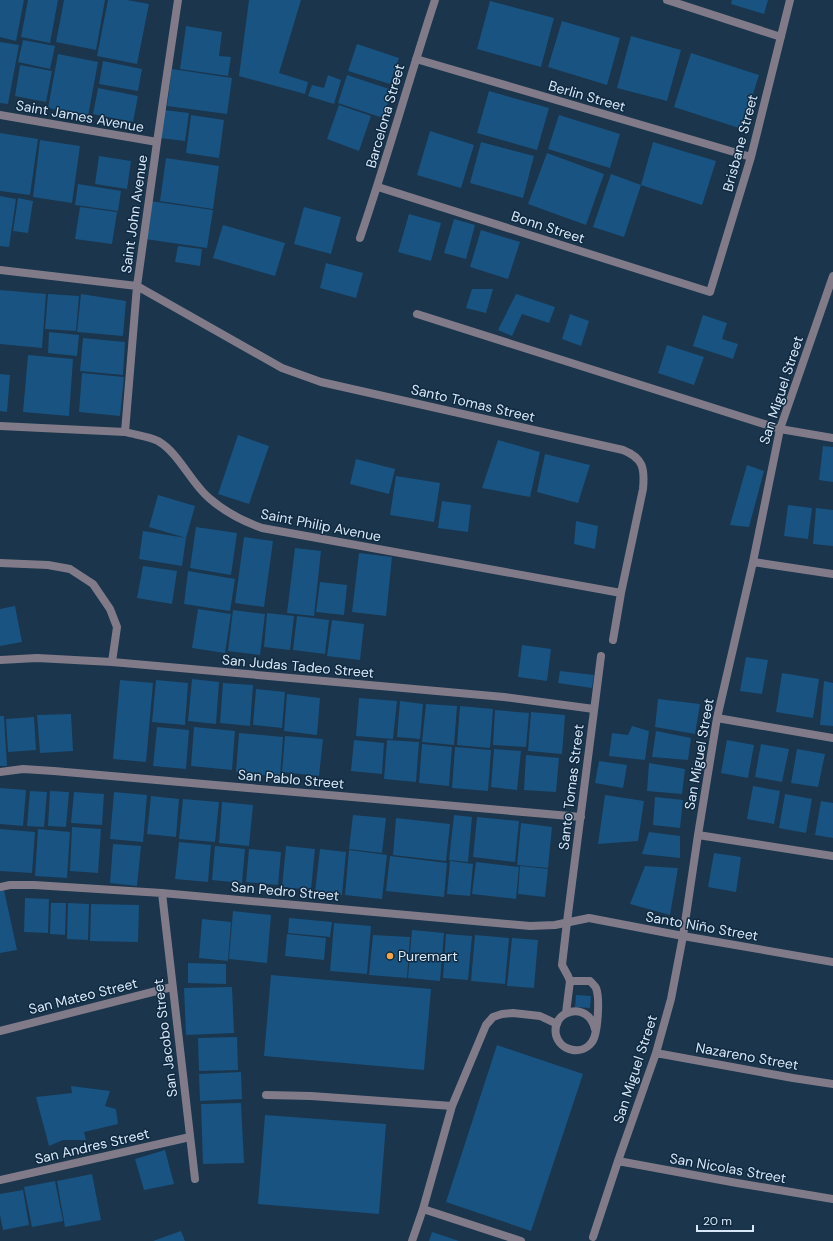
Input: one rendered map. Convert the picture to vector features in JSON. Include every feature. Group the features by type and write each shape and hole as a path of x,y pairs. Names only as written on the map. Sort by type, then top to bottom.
{"street":[{"name":"Saint John Avenue","path":"125,432 137,286 178,0"},
{"name":"Barcelona Street","path":"360,238 378,187 435,0"},
{"path":"667,0 781,37"},
{"name":"Brisbane Street","path":"710,292 751,157 790,0"},
{"name":"Berlin Street","path":"416,59 751,157"},
{"name":"Saint James Avenue","path":"0,115 157,142"},
{"name":"Bonn Street","path":"378,187 710,292"},
{"path":"0,270 137,286"},
{"name":"San Miguel Street","path":"593,1239 618,1161 656,1053 671,999 683,936 717,718 753,562 780,429 833,276"},
{"name":"Santo Tomas Street","path":"137,286 282,368 321,382 623,450 633,454 641,463 644,474 613,640"},
{"path":"417,314 780,429 833,438"},
{"name":"Saint Philip Avenue","path":"0,426 125,432 144,436 158,442 171,453 208,498 241,520 262,528 621,593"},
{"path":"753,562 833,574"},
{"path":"0,563 48,565 70,569 93,584 110,609 117,627 112,662"},
{"name":"Santo Tomas Street","path":"570,982 562,965 601,656"},
{"name":"San Judas Tadeo Street","path":"0,660 37,658 112,662 504,697 594,709"},
{"path":"717,718 833,738"},
{"name":"San Pablo Street","path":"0,772 23,769 54,771 580,817"},
{"path":"698,835 833,856"},
{"name":"San Pedro Street","path":"0,887 10,885 34,885 162,893 530,926 546,926 567,922"},
{"name":"San Jacobo Street","path":"162,893 195,1179"},
{"name":"Santo Niño Street","path":"567,922 589,918 833,962"},
{"path":"566,1013 570,982 590,981 596,988 599,1008 595,1029"},
{"name":"San Mateo Street","path":"0,1031 172,987"},
{"path":"579,1011 585,1013 594,1022 595,1036 587,1047 580,1050 566,1048 557,1038 557,1024 566,1013 579,1011"},
{"path":"412,1241 423,1209 452,1106 486,1025 493,1017 513,1013 540,1016 557,1024"},
{"name":"Nazareno Street","path":"656,1053 833,1084"},
{"path":"266,1094 452,1106"},
{"name":"San Andres Street","path":"0,1180 190,1137"},
{"name":"San Nicolas Street","path":"618,1161 833,1199"},
{"path":"423,1209 521,1241"}],"building":[{"path":"0,0 24,0 16,41 0,37"},
{"path":"28,0 58,0 50,43 21,37"},
{"path":"64,0 105,0 96,50 56,42"},
{"path":"108,0 127,0 149,4 137,64 97,56"},
{"path":"249,0 301,0 279,73 308,82 305,94 239,76"},
{"path":"732,0 768,0 764,14 731,4"},
{"path":"490,1 554,18 541,67 477,49"},
{"path":"562,21 620,38 607,85 548,67"},
{"path":"186,26 222,32 219,56 231,57 228,76 180,69"},
{"path":"631,36 681,50 667,101 617,88"},
{"path":"23,40 55,46 50,69 18,62"},
{"path":"0,42 19,45 8,104 0,103"},
{"path":"357,44 399,58 390,84 348,71"},
{"path":"691,53 759,75 742,129 674,107"},
{"path":"58,54 98,62 88,116 48,108"},
{"path":"103,61 142,69 138,91 99,84"},
{"path":"20,65 52,71 46,102 15,96"},
{"path":"172,69 232,78 227,114 167,106"},
{"path":"328,75 341,80 334,104 308,96 312,85 324,88"},
{"path":"347,75 392,90 383,118 338,103"},
{"path":"98,88 138,96 133,122 93,114"},
{"path":"489,91 549,108 537,150 477,133"},
{"path":"339,105 371,116 359,151 327,139"},
{"path":"164,110 189,113 185,141 160,138"},
{"path":"191,115 224,120 219,158 186,153"},
{"path":"559,115 620,134 610,168 548,149"},
{"path":"430,131 474,145 461,188 417,175"},
{"path":"0,133 38,139 30,195 0,191"},
{"path":"40,140 80,146 72,203 33,197"},
{"path":"481,142 534,156 523,198 470,183"},
{"path":"653,142 716,161 702,205 641,185"},
{"path":"547,153 604,174 586,225 528,204"},
{"path":"99,156 131,161 127,189 95,184"},
{"path":"166,158 219,166 213,209 160,201"},
{"path":"611,174 641,185 624,237 593,227"},
{"path":"78,184 121,191 118,211 75,205"},
{"path":"0,196 16,199 9,247 0,246"},
{"path":"18,198 33,201 28,233 13,231"},
{"path":"150,201 213,210 207,248 145,239"},
{"path":"80,207 117,212 112,244 75,239"},
{"path":"304,207 341,217 331,254 294,244"},
{"path":"409,214 441,223 431,261 398,252"},
{"path":"454,219 475,225 466,259 444,253"},
{"path":"223,225 285,243 275,276 213,258"},
{"path":"481,230 520,242 508,279 470,267"},
{"path":"178,246 202,249 200,266 175,262"},
{"path":"326,263 363,273 356,298 320,288"},
{"path":"472,289 493,289 486,313 466,308"},
{"path":"0,290 46,294 42,348 0,344"},
{"path":"48,294 79,296 76,331 45,329"},
{"path":"81,294 126,301 123,336 77,332"},
{"path":"516,294 555,307 549,323 522,314 512,336 498,330"},
{"path":"570,314 589,321 581,346 562,339"},
{"path":"703,315 727,323 722,339 738,344 733,359 693,346"},
{"path":"49,332 79,335 77,356 48,353"},
{"path":"83,338 125,342 123,375 80,371"},
{"path":"667,345 704,357 694,385 658,373"},
{"path":"28,355 73,359 69,416 23,412"},
{"path":"82,373 124,377 120,416 79,412"},
{"path":"0,374 10,375 7,412 0,411"},
{"path":"238,435 269,446 249,504 218,494"},
{"path":"498,440 540,452 530,497 482,488"},
{"path":"823,446 833,447 833,482 819,480"},
{"path":"545,454 590,465 578,503 537,492"},
{"path":"356,459 395,469 389,494 350,484"},
{"path":"747,465 764,471 749,527 730,525"},
{"path":"396,476 440,483 434,522 390,515"},
{"path":"158,495 195,506 186,538 149,527"},
{"path":"442,501 471,505 468,532 438,528"},
{"path":"788,505 812,508 808,539 784,536"},
{"path":"816,508 833,510 833,546 813,544"},
{"path":"576,521 598,526 595,549 574,544"},
{"path":"196,527 237,533 231,575 190,568"},
{"path":"143,531 186,538 182,566 139,559"},
{"path":"244,537 273,541 264,607 235,603"},
{"path":"295,548 321,551 314,616 287,613"},
{"path":"359,553 392,557 386,616 352,612"},
{"path":"143,566 177,571 172,604 137,598"},
{"path":"188,571 235,579 230,611 184,604"},
{"path":"320,582 347,585 344,615 316,612"},
{"path":"15,606 22,642 0,646 0,609"},
{"path":"198,609 231,614 225,653 192,648"},
{"path":"233,610 265,614 260,655 228,651"},
{"path":"267,613 294,616 290,650 264,647"},
{"path":"297,616 329,620 325,654 293,650"},
{"path":"332,620 364,624 360,660 327,656"},
{"path":"522,645 551,649 547,681 518,677"},
{"path":"746,657 768,660 762,694 740,691"},
{"path":"560,671 594,675 592,688 558,683"},
{"path":"782,673 819,679 813,718 776,712"},
{"path":"192,679 219,682 216,724 188,721"},
{"path":"120,680 153,683 146,762 113,759"},
{"path":"156,680 188,683 185,725 152,722"},
{"path":"824,681 833,683 833,726 820,725"},
{"path":"223,683 253,685 250,726 220,723"},
{"path":"256,689 285,692 282,728 253,725"},
{"path":"287,694 320,698 317,735 284,731"},
{"path":"359,698 397,701 393,739 356,736"},
{"path":"658,699 700,704 695,734 655,727"},
{"path":"400,701 423,704 420,739 397,737"},
{"path":"426,704 457,706 454,745 422,742"},
{"path":"460,706 493,709 490,748 457,745"},
{"path":"495,710 529,713 526,747 493,745"},
{"path":"531,712 565,715 562,754 528,751"},
{"path":"71,714 73,751 40,753 37,715"},
{"path":"0,716 4,716 7,766 0,766"},
{"path":"34,717 36,750 8,752 6,719"},
{"path":"632,726 649,731 645,760 609,756 612,733 628,735"},
{"path":"157,727 189,730 186,769 153,766"},
{"path":"194,727 235,731 232,770 191,766"},
{"path":"656,731 691,738 688,760 652,757"},
{"path":"239,733 283,737 280,777 236,772"},
{"path":"285,736 323,739 319,776 282,772"},
{"path":"354,740 384,743 382,774 351,771"},
{"path":"387,740 419,742 416,782 384,779"},
{"path":"727,740 754,745 748,778 721,773"},
{"path":"422,744 452,747 449,786 419,783"},
{"path":"761,744 789,749 782,782 755,777"},
{"path":"455,747 491,750 488,791 452,788"},
{"path":"494,749 521,751 517,790 491,787"},
{"path":"797,749 825,754 818,787 791,783"},
{"path":"526,755 559,758 556,792 524,790"},
{"path":"599,761 627,765 623,788 595,783"},
{"path":"649,763 685,769 682,794 647,791"},
{"path":"753,786 780,791 774,824 747,819"},
{"path":"0,788 26,790 23,826 0,824"},
{"path":"30,791 47,792 44,827 27,826"},
{"path":"50,791 69,792 66,827 48,826"},
{"path":"74,792 104,794 102,825 71,823"},
{"path":"114,792 147,795 143,842 110,839"},
{"path":"785,794 812,799 806,833 779,828"},
{"path":"605,795 644,801 638,841 598,844"},
{"path":"151,796 179,799 176,837 147,834"},
{"path":"655,797 683,800 680,828 653,825"},
{"path":"183,799 219,802 215,842 179,839"},
{"path":"821,801 833,803 833,838 815,835"},
{"path":"222,802 253,805 249,846 219,843"},
{"path":"353,815 386,818 382,853 349,849"},
{"path":"454,815 472,817 468,862 449,860"},
{"path":"477,817 519,821 515,862 473,857"},
{"path":"396,818 450,824 446,861 393,855"},
{"path":"521,823 552,827 548,868 517,865"},
{"path":"72,827 101,829 98,873 70,871"},
{"path":"0,829 35,832 32,873 0,871"},
{"path":"38,829 70,832 67,878 35,876"},
{"path":"649,832 680,836 680,858 642,854"},
{"path":"179,842 211,845 208,882 175,879"},
{"path":"113,844 141,846 137,886 110,883"},
{"path":"215,846 245,849 242,883 212,880"},
{"path":"286,846 315,849 311,890 282,887"},
{"path":"249,849 281,852 278,885 246,882"},
{"path":"320,849 346,852 342,895 315,892"},
{"path":"349,850 387,855 382,899 345,895"},
{"path":"714,853 741,857 736,892 708,887"},
{"path":"390,856 447,863 444,897 386,891"},
{"path":"450,861 473,864 470,896 447,894"},
{"path":"476,862 519,867 516,899 472,894"},
{"path":"520,866 548,869 545,897 518,894"},
{"path":"645,866 678,868 670,915 630,904"},
{"path":"4,890 17,950 0,953 0,891"},
{"path":"25,898 49,899 48,933 24,932"},
{"path":"51,903 66,903 65,935 50,934"},
{"path":"68,903 89,904 88,940 67,939"},
{"path":"91,904 139,905 138,942 90,941"},
{"path":"233,911 271,915 267,963 229,959"},
{"path":"289,918 332,922 330,937 288,933"},
{"path":"202,919 231,922 228,961 199,958"},
{"path":"334,923 371,926 367,974 330,971"},
{"path":"412,930 444,933 440,981 408,978"},
{"path":"287,934 326,938 324,960 285,956"},
{"path":"446,934 472,936 468,980 443,978"},
{"name":"Puremart","path":"373,935 410,937 407,978 369,975"},
{"path":"475,935 509,938 505,984 471,981"},
{"path":"512,938 538,940 534,988 507,986"},
{"path":"188,963 226,964 226,984 188,983"},
{"path":"271,975 431,989 424,1070 264,1056"},
{"path":"232,987 234,1033 186,1035 184,988"},
{"path":"576,995 591,996 590,1008 575,1007"},
{"path":"237,1037 238,1070 199,1071 198,1038"},
{"path":"497,1045 583,1074 531,1231 446,1202"},
{"path":"241,1072 242,1099 200,1101 199,1074"},
{"path":"71,1086 110,1091 105,1106 116,1109 118,1124 84,1132 86,1140 63,1140 49,1146 36,1097 72,1093"},
{"path":"241,1103 244,1163 203,1164 201,1104"},
{"path":"265,1115 386,1124 379,1214 258,1204"},
{"path":"165,1150 174,1184 144,1190 135,1159"},
{"path":"92,1174 101,1220 65,1227 57,1181"},
{"path":"55,1181 63,1221 32,1227 24,1187"},
{"path":"23,1190 29,1225 3,1230 0,1215 0,1194"},
{"path":"181,1231 185,1241 153,1241"},
{"path":"432,1232 459,1241 429,1241"}],"place":[{"name":"Puremart","path":"390,956"}]}
